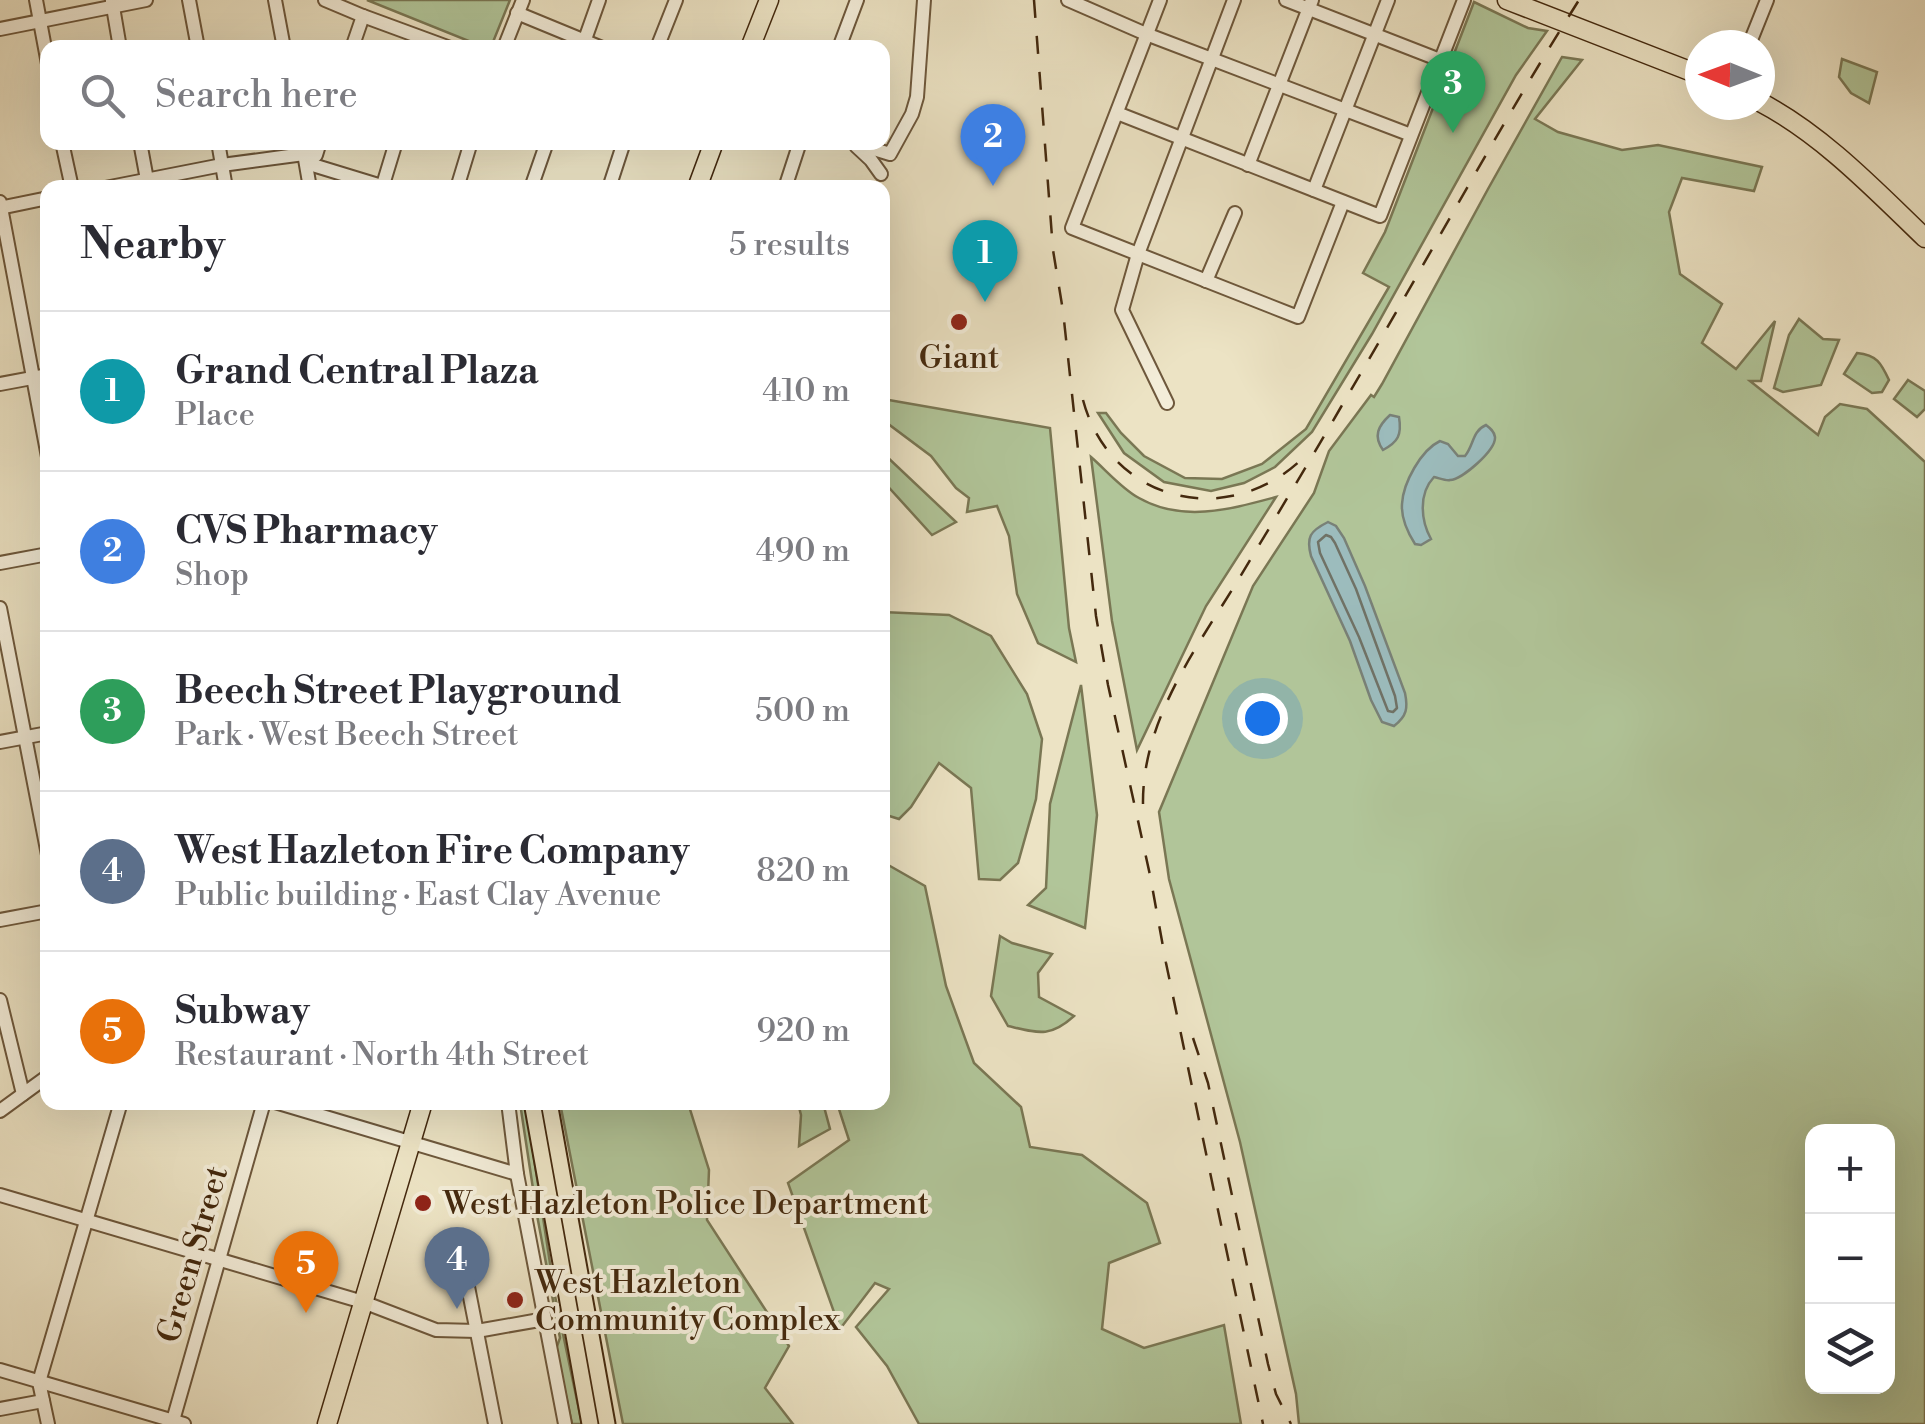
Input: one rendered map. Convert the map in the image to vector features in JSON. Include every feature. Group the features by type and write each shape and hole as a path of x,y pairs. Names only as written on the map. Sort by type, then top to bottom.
{"highway":[{"path":"753,40 769,0"},
{"path":"1507,0 1537,6 1685,69"},
{"path":"1775,112 1811,135 1925,238"},
{"path":"700,180 711,150"},
{"path":"327,1424 422,1110"}],"main road":[{"path":"533,1110 590,1424"},
{"path":"550,1110 607,1424"}],"street":[{"path":"36,0 44,40"},
{"path":"0,29 112,3 146,0"},
{"path":"188,0 196,40"},
{"path":"275,0 282,40"},
{"path":"325,0 419,40"},
{"path":"584,40 599,0"},
{"path":"660,40 676,0"},
{"path":"842,40 858,0"},
{"path":"877,150 890,154 912,114 917,97 924,0"},
{"path":"1160,0 1072,228 1298,317 1343,202"},
{"path":"1166,403 1122,310 1138,254 1234,0"},
{"path":"1286,0 1310,4 1374,35 1440,60"},
{"path":"1314,190 1388,0"},
{"path":"1117,113 1380,216 1464,0"},
{"path":"1755,30 1766,0"},
{"path":"1077,2 1146,34 1411,134"},
{"path":"112,3 119,40"},
{"path":"1248,164 1310,4"},
{"path":"507,40 520,7 576,40"},
{"path":"355,40 363,16"},
{"path":"64,150 70,180"},
{"path":"142,150 147,180"},
{"path":"219,150 225,180"},
{"path":"164,180 293,150"},
{"path":"303,150 309,180"},
{"path":"304,150 316,166 361,180"},
{"path":"386,180 394,150"},
{"path":"459,180 468,150"},
{"path":"533,180 540,150"},
{"path":"612,180 621,150"},
{"path":"788,180 797,150"},
{"path":"859,150 881,174"},
{"path":"40,199 0,206 40,418"},
{"path":"1206,281 1235,213"},
{"path":"0,384 40,376"},
{"path":"0,563 40,556"},
{"path":"0,608 40,814"},
{"path":"0,742 40,735"},
{"path":"0,920 40,912"},
{"path":"0,1000 23,1094"},
{"path":"0,1111 40,1082"},
{"path":"48,1424 39,1382 119,1110"},
{"name":"Green Street","path":"176,1423 262,1110"},
{"path":"302,1110 517,1174"},
{"path":"509,1110 517,1174 565,1424"},
{"path":"0,1196 363,1302 436,1330 477,1332 544,1320"},
{"path":"460,1246 495,1424"},
{"path":"0,1370 176,1423"},
{"path":"0,1409 43,1401"}],"green space":[{"path":"367,0 510,0 494,40 466,40"},
{"path":"1474,2 1528,28 1547,31 1516,75 1372,334 1312,432 1275,467 1244,483 1211,491 1164,482 1124,453 1098,413 1106,413 1144,456 1185,478 1222,479 1262,464 1306,429 1389,287 1363,273 1385,232"},
{"path":"1562,57 1582,60 1535,119 1558,132 1622,150 1658,145 1762,167 1754,191 1682,178 1669,212 1680,274 1722,304 1702,343 1736,369 1775,321 1761,381 1750,381 1818,435 1825,417 1840,404 1867,409 1925,462 1925,1424 1299,1424 1296,1394 1240,1142 1169,879 1159,812 1253,586 1314,493 1329,451 1382,384"},
{"path":"1842,59 1877,72 1869,103 1851,93 1839,77"},
{"path":"1799,319 1823,339 1839,340 1821,385 1783,392 1774,388 1789,335"},
{"path":"1857,353 1874,358 1881,365 1889,380 1882,392 1872,393 1844,374"},
{"path":"1908,380 1925,391 1925,409 1917,417 1894,399"},
{"path":"890,400 1050,428 1069,628 1076,662 1038,643 1017,594 1009,536 997,506 967,512 969,498 931,456 890,425"},
{"path":"1091,457 1133,494 1173,510 1224,509 1276,497 1206,606 1137,750 1112,621"},
{"path":"890,460 956,522 932,535 890,489"},
{"path":"890,612 949,615 991,636 1027,694 1042,739 1036,799 1018,863 1000,880 979,879 971,788 939,763 899,819 890,816"},
{"path":"1081,685 1097,815 1085,928 1028,905 1046,888 1050,804"},
{"path":"890,866 925,886 946,986 974,1063 1021,1107 1030,1147 1082,1155 1147,1203 1160,1243 1109,1263 1102,1329 1144,1348 1224,1325 1241,1424 919,1424 887,1366 856,1327 889,1289 875,1283 840,1329 788,1183 849,1140 839,1110 890,1110"},
{"path":"1000,936 1052,954 1038,973 1039,997 1074,1016 1050,1031 1008,1026 991,996"},
{"path":"521,1110 526,1110 528,1119 555,1296 582,1424 572,1424 556,1349 560,1338"},
{"path":"540,1110 544,1110 602,1424 598,1424"},
{"path":"561,1110 690,1110 709,1170 707,1220 789,1346 765,1388 793,1424 623,1424"},
{"path":"800,1110 825,1110 830,1129 799,1146"}],"water":[{"path":"1390,415 1399,417 1399,433 1383,450 1378,431"},
{"path":"1486,425 1495,437 1485,456 1456,478 1434,477 1429,484 1423,508 1431,539 1415,544 1402,509 1414,468 1440,441 1458,456 1465,456 1478,431"},
{"path":"1328,522 1344,538 1405,693 1406,711 1394,726 1382,722 1371,700 1350,641 1311,556 1311,535"}],"railway":[{"path":"1034,0 1053,250 1096,616 1263,1424"},
{"path":"1143,804 1152,742 1175,684 1579,0"},
{"path":"1083,400 1098,436 1119,464 1147,484 1178,495 1211,498 1245,493 1277,478 1307,454"},
{"path":"1193,1038 1208,1083 1268,1364 1276,1394 1291,1424"}],"place":[{"name":"Beech Street Playground","path":"1453,133"},
{"name":"CVS Pharmacy","path":"993,186"},
{"name":"Grand Central Plaza","path":"985,302"},
{"name":"Giant","path":"959,322"},
{"name":"West Hazleton Police Department","path":"423,1203"},
{"name":"West Hazleton Community Complex","path":"515,1300"},
{"name":"West Hazleton Fire Company","path":"457,1309"},
{"name":"Subway","path":"306,1313"}]}
